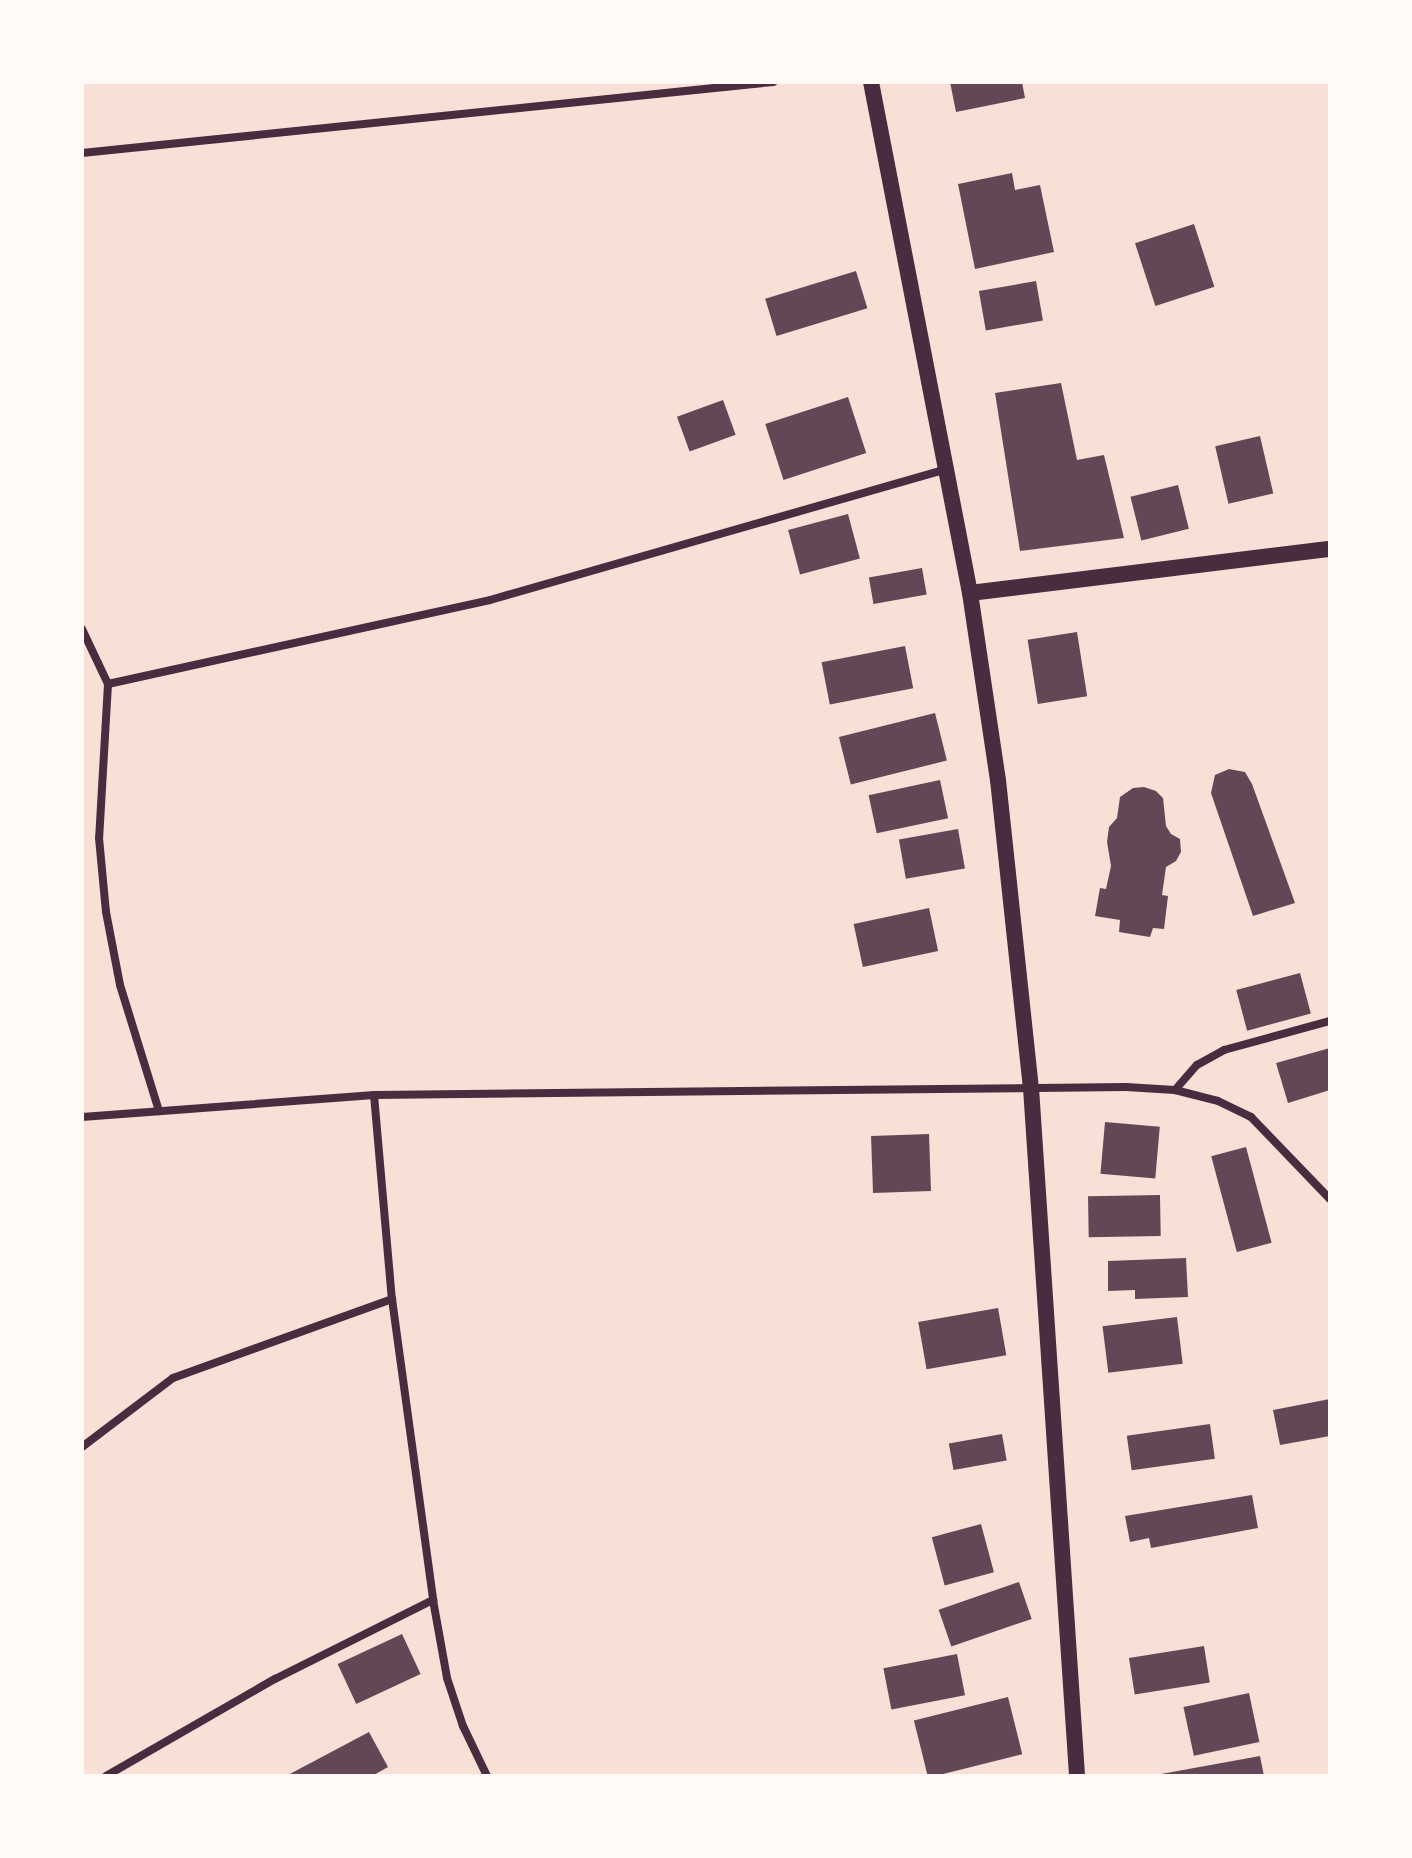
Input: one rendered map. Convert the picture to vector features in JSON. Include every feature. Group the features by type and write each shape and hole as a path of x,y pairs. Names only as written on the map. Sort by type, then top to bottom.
{"main road":[{"path":"871,82 970,593 998,780 1031,1088 1077,1776"},
{"path":"970,593 1330,549"}],"street":[{"path":"82,153 773,82"},
{"path":"108,684 490,600 946,469"},
{"path":"82,629 108,684 99,838 106,912 120,985 159,1111"},
{"path":"1175,1090 1197,1065 1224,1050 1330,1021"},
{"path":"82,1117 374,1095 1126,1087 1175,1090 1218,1101 1251,1117 1330,1199"},
{"path":"374,1095 392,1299 433,1600 447,1678 463,1726 487,1776"},
{"path":"82,1447 173,1378 392,1299"},
{"path":"106,1776 275,1679 433,1600"}],"building":[{"path":"950,82 1022,82 1025,98 956,112"},
{"path":"1012,173 1015,190 1040,185 1054,252 975,269 958,184"},
{"path":"1194,224 1214,287 1155,306 1135,243"},
{"path":"856,271 867,308 777,336 765,299"},
{"path":"1036,281 1043,320 986,330 979,291"},
{"path":"1061,383 1077,460 1104,455 1124,538 1020,551 995,393"},
{"path":"848,397 866,453 783,480 765,424"},
{"path":"723,400 736,435 690,452 677,417"},
{"path":"1260,436 1273,493 1228,504 1215,446"},
{"path":"1178,485 1189,529 1141,541 1130,497"},
{"path":"848,514 860,558 800,574 788,530"},
{"path":"922,568 927,595 874,604 869,577"},
{"path":"1077,632 1087,696 1038,704 1028,640"},
{"path":"905,646 913,688 830,704 822,662"},
{"path":"935,713 947,761 851,784 839,737"},
{"path":"1229,769 1245,772 1252,784 1295,903 1253,916 1211,793 1215,775"},
{"path":"940,780 948,818 877,833 869,795"},
{"path":"1144,787 1156,791 1163,798 1166,826 1171,834 1180,839 1181,852 1176,861 1166,867 1162,895 1168,896 1164,929 1153,928 1150,937 1119,932 1120,920 1095,916 1100,888 1106,889 1111,866 1107,842 1109,827 1117,818 1120,797 1133,788"},
{"path":"958,829 965,868 906,879 899,839"},
{"path":"929,908 938,951 863,967 854,924"},
{"path":"1300,973 1311,1014 1247,1031 1236,990"},
{"path":"1330,1048 1330,1090 1288,1103 1276,1063"},
{"path":"1105,1122 1160,1127 1155,1179 1100,1174"},
{"path":"929,1134 931,1191 873,1193 871,1136"},
{"path":"1246,1147 1272,1243 1237,1252 1211,1156"},
{"path":"1160,1195 1161,1236 1089,1237 1088,1196"},
{"path":"1186,1258 1188,1297 1135,1299 1135,1290 1108,1291 1108,1261"},
{"path":"998,1308 1006,1355 927,1369 918,1322"},
{"path":"1177,1317 1183,1364 1108,1373 1103,1326"},
{"path":"1330,1399 1330,1436 1280,1445 1273,1410"},
{"path":"1210,1424 1215,1459 1132,1470 1127,1436"},
{"path":"1002,1434 1007,1461 954,1470 949,1443"},
{"path":"1252,1495 1258,1528 1151,1548 1149,1538 1130,1542 1125,1516"},
{"path":"981,1524 994,1572 945,1585 932,1537"},
{"path":"1019,1582 1032,1619 951,1647 939,1610"},
{"path":"402,1634 421,1674 356,1704 338,1664"},
{"path":"1204,1646 1210,1683 1135,1694 1129,1658"},
{"path":"957,1654 965,1695 891,1710 883,1668"},
{"path":"1249,1693 1259,1742 1194,1756 1183,1707"},
{"path":"1008,1697 1022,1754 928,1776 914,1720"},
{"path":"369,1732 388,1767 372,1776 286,1776"},
{"path":"1260,1756 1264,1776 1161,1776 1161,1774"}]}
